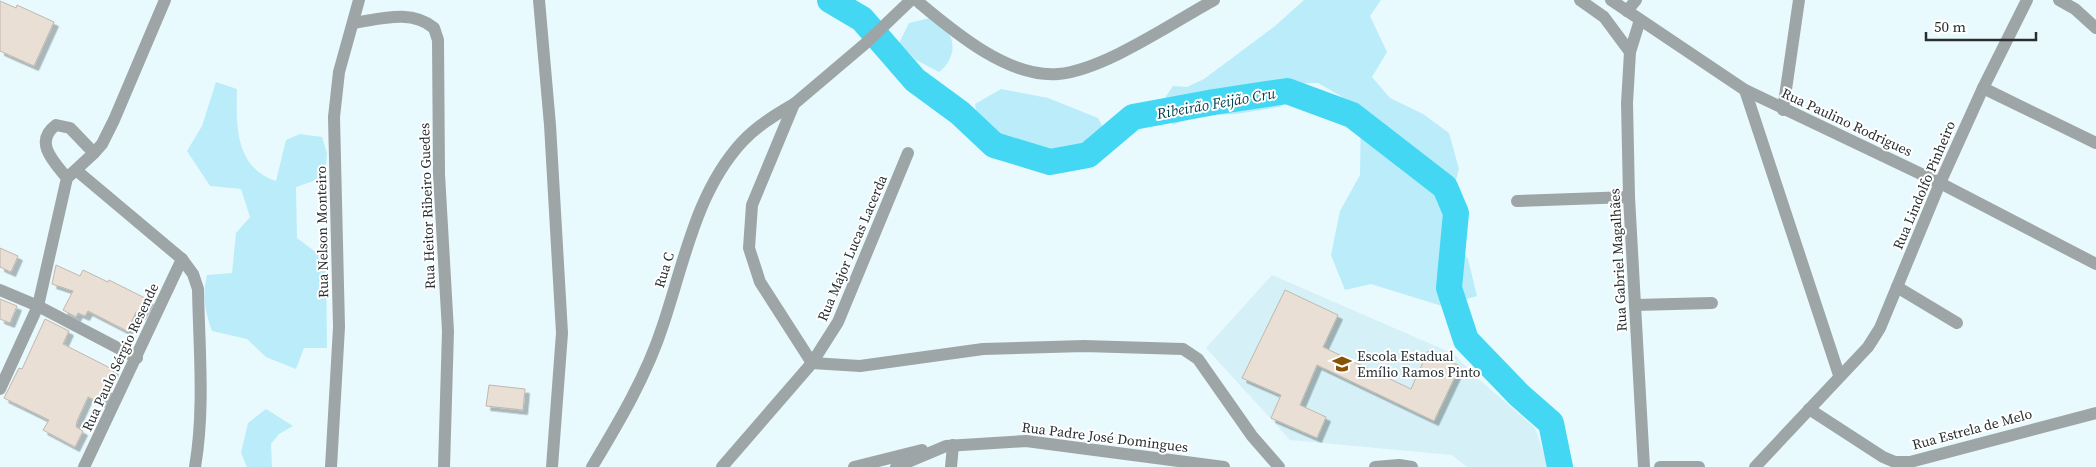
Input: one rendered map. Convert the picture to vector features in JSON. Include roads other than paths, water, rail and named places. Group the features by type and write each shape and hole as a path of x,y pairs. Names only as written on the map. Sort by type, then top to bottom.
{"street":[{"path":"0,389 38,306 72,174 102,144 165,0"},
{"name":"Rua Nelson Monteiro","path":"331,467 339,327 334,117 338,72 354,23 359,0"},
{"path":"539,0 550,126 562,333 552,467"},
{"name":"Rua C","path":"592,467 645,372 663,326 693,228 717,178 742,143 765,122 794,104 866,43 911,0"},
{"path":"916,0 957,34 1000,60 1028,70 1057,74 1097,65 1214,0"},
{"path":"1580,0 1604,17 1630,52"},
{"name":"Rua Paulino Rodrigues","path":"1611,0 1744,90 1940,183 2096,264"},
{"path":"1627,11 1636,0"},
{"path":"1783,110 1799,0"},
{"name":"Rua Lindolfo Pinheiro","path":"1755,467 1839,376 1868,348 1880,328 1940,183 1983,88 2027,0"},
{"path":"2059,0 2075,9 2096,28"},
{"name":"Rua Heitor Ribeiro Guedes","path":"354,23 407,16 417,18 434,28 438,40 439,174 448,331 444,467"},
{"name":"Rua Gabriel Magalhães","path":"1640,20 1630,52 1626,103 1629,197 1644,467"},
{"path":"1983,88 2095,140"},
{"path":"1744,90 1839,376"},
{"path":"794,104 752,205 749,248 760,282 812,363 860,366 983,349 1084,346 1183,349 1198,359 1252,436 1279,467"},
{"path":"94,153 70,128 56,125 50,129 45,138 46,149 72,174 182,258 193,274 198,289 199,441 195,467"},
{"name":"Rua Major Lucas Lacerda","path":"722,467 740,443 812,363 838,322 908,153"},
{"path":"1517,201 1629,197"},
{"name":"Rua Paulo Sérgio Resende","path":"84,467 137,358 182,258"},
{"path":"1897,287 1957,324"},
{"path":"0,290 38,306 137,358"},
{"path":"1635,305 1712,303"},
{"name":"Rua Estrela de Melo","path":"1809,409 1883,457 1895,462 1910,462 2096,413"},
{"name":"Rua Padre José Domingues","path":"896,467 950,446 1026,441 1224,467"},
{"path":"854,467 950,446 951,467"},
{"path":"1374,467 1399,465 1412,467"},
{"path":"1660,467 1699,467"}],"waterway":[{"name":"Ribeirão Feijão Cru","path":"830,0 862,19 915,80 960,113 994,145 1050,162 1088,155 1133,117 1214,102 1287,91 1352,115 1445,187 1456,213 1449,288 1466,340 1519,395 1551,423 1560,467"}],"place":[{"name":"Escola Estadual Emílio Ramos Pinto","path":"1342,364"}]}
